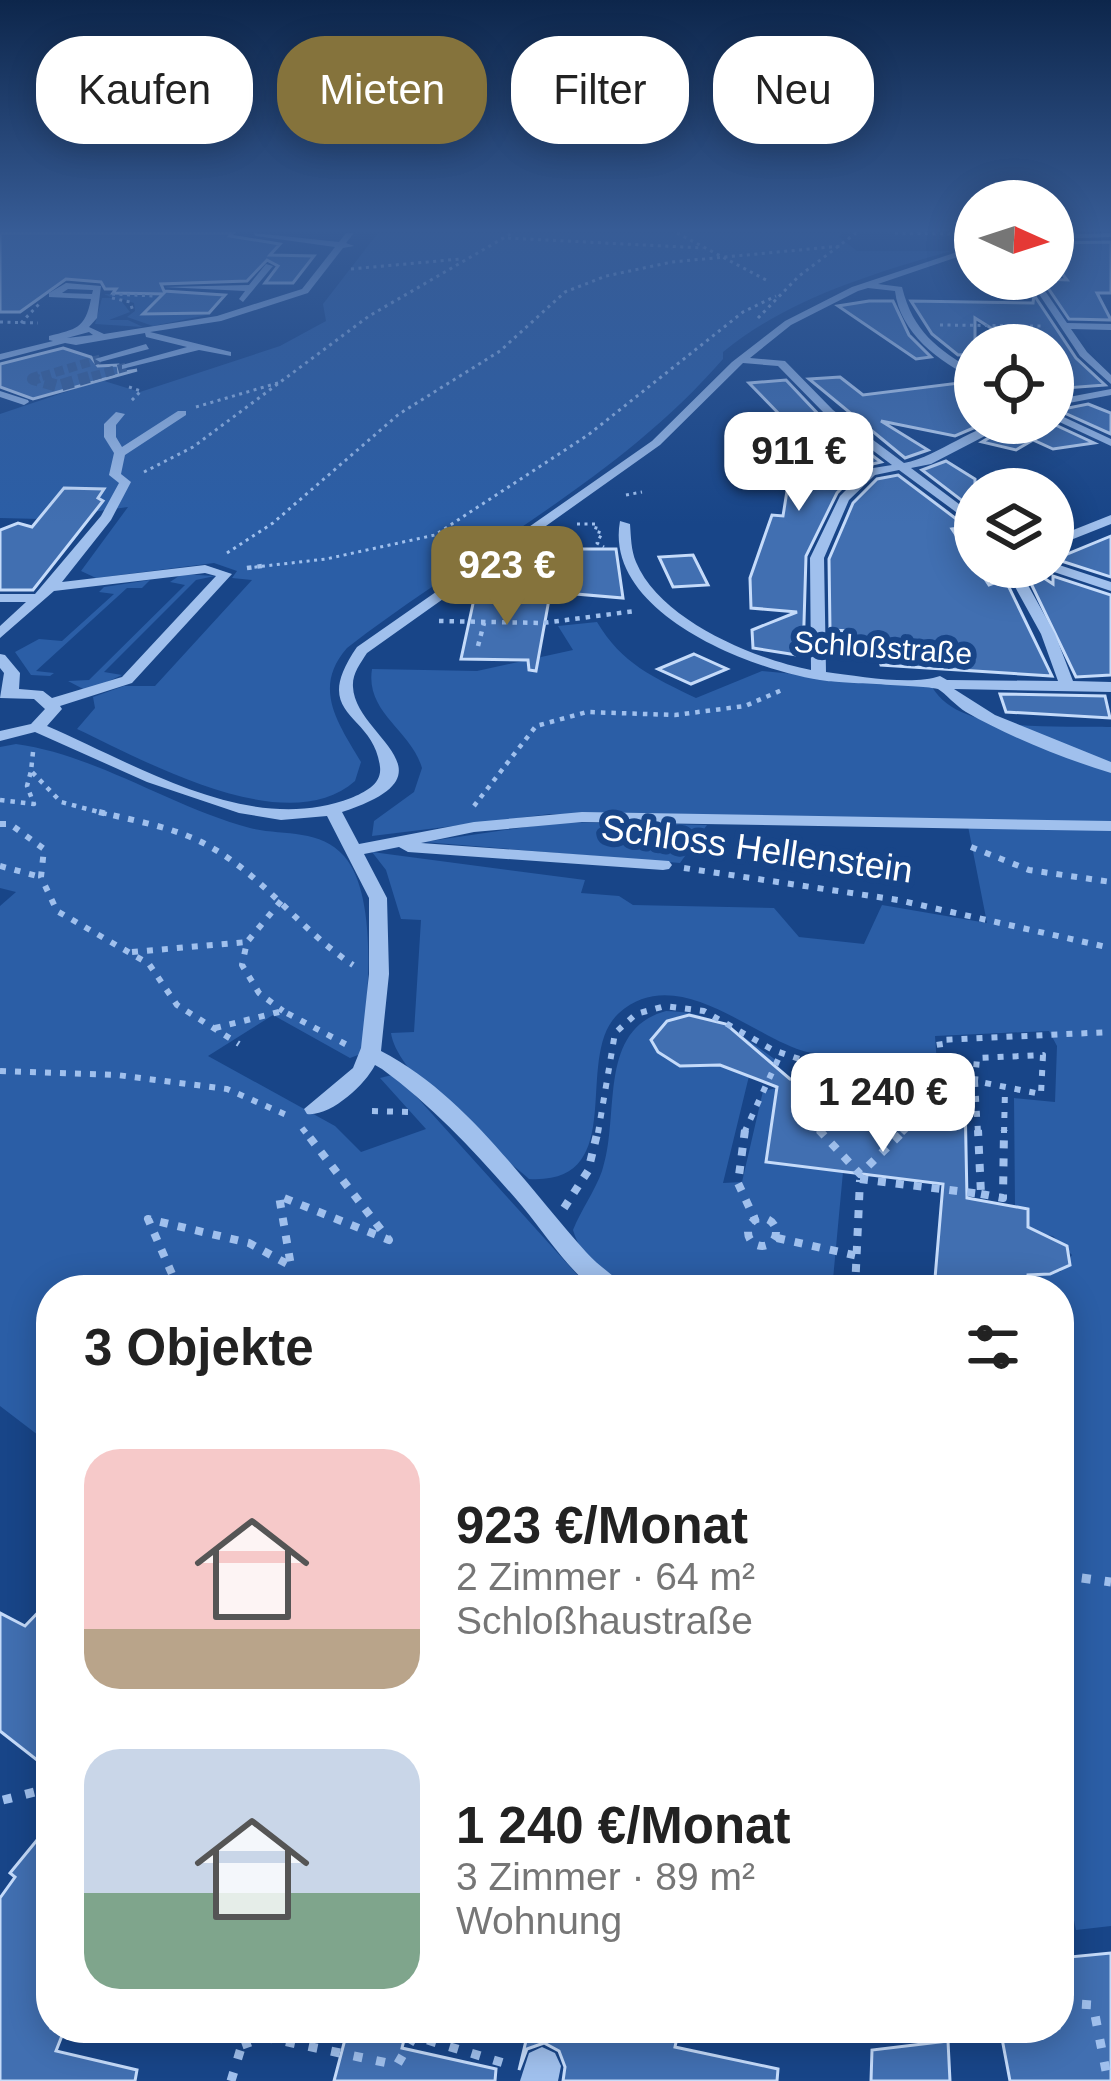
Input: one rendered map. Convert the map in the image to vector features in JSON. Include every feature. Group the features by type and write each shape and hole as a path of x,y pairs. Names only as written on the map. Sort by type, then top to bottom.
{"street":[{"path":"61,342 53,335 75,330"},
{"path":"83,330 99,336"},
{"path":"0,357 61,342 146,330"},
{"path":"147,330 228,354"},
{"path":"37,727 237,808 293,815 333,811 368,796 387,779 385,756 348,700 346,677 362,650 672,430 742,360 781,330"},
{"path":"916,330 954,360"},
{"path":"1074,339 1111,381"},
{"path":"100,359 170,340"},
{"path":"760,344 819,404 954,506"},
{"path":"126,367 200,347"},
{"path":"742,360 781,363"},
{"path":"1074,399 1111,392"},
{"path":"0,394 24,402"},
{"path":"0,634 45,592 111,510 124,482 115,475 120,453 182,412"},
{"path":"120,414 110,424 110,437 120,453"},
{"path":"1074,425 1111,443"},
{"path":"811,673 815,575 822,540 861,478 928,462 964,444"},
{"path":"1074,534 1111,519"},
{"path":"624,524 625,549"},
{"name":"Schloßstraße","path":"625,549 632,570 668,605 753,658 811,673 1111,687"},
{"path":"0,598 191,571 222,571 223,579 127,680 53,703 38,694 6,692 13,675 0,658"},
{"path":"1074,574 1111,587"},
{"path":"1023,588 1048,634 1067,686"},
{"path":"940,681 945,693 970,709 1111,768"},
{"path":"0,736 37,727 52,715 53,703"},
{"path":"306,1114 357,1078 370,1054 379,974 378,898 333,811"},
{"path":"356,850 474,827 582,817 1111,826"},
{"name":"Schloss Hellenstein","path":"390,847 575,855 663,865"},
{"path":"370,1054 399,1069 547,1220 593,1275"}],"path":[{"path":"124,482 193,446 350,330"},
{"path":"191,571 239,546 401,412 460,381 519,330"},
{"path":"222,571 326,559 435,535 536,472 718,330"},
{"path":"182,412 285,381"},
{"path":"632,492 641,491"},
{"path":"548,521 597,524 601,547 625,549"},
{"path":"408,615 542,623 668,605"},
{"path":"478,646 484,623"},
{"path":"474,827 471,811 536,726 587,712 675,715 746,706 811,673"},
{"path":"0,800 34,804 26,786 34,747 57,735"},
{"path":"31,771 62,802 175,831 209,846 282,900 341,960 379,974"},
{"path":"0,821 44,849 41,878 57,911 149,964 177,1005 239,1044"},
{"path":"931,825 1007,864 1111,882"},
{"name":"Schloss Hellenstein","path":"663,865 898,900 1111,948"},
{"path":"0,866 41,878"},
{"path":"282,900 248,942 242,957 244,973 283,1011 370,1054"},
{"path":"129,952 248,942"},
{"path":"547,1220 567,1205 590,1169 611,1042 627,1018 656,1007 694,1008 727,1018 781,1053 805,1061 975,1081 1005,1090 1042,1094 1043,1055 977,1058 975,1081 974,1110 981,1194"},
{"path":"211,1029 283,1011"},
{"path":"945,1077 939,1040 1111,1032"},
{"path":"778,1238 776,1227 755,1222 735,1194 752,1112 781,1053"},
{"path":"805,1061 795,1104 860,1177 1003,1198 1005,1090"},
{"path":"0,1070 116,1075 227,1089 306,1114 389,1240 279,1196 291,1266 249,1244 148,1219 172,1275"},
{"path":"857,1275 860,1177 930,1106"},
{"path":"930,1106 974,1110"},
{"path":"930,1106 939,1131"},
{"path":"755,1222 746,1229 750,1240 765,1244 778,1238 859,1256"},
{"path":"1074,1577 1111,1582"},
{"path":"1,1800 36,1792"},
{"path":"1074,2004 1093,2005 1108,2081"},
{"path":"231,2081 242,2045 248,2043"},
{"path":"292,2043 397,2066 410,2043"},
{"path":"437,2043 540,2074"}],"shaded area":[{"path":"309,330 753,330 723,352 723,359 682,402 637,442 347,648 331,677 330,691 337,719 361,762 355,781 326,797 292,803 216,789 77,729 95,708 93,697 124,686 155,686 252,580 232,578 237,571 214,563 96,578 81,571 128,507 41,519 0,518 0,414 101,380 140,392 280,346"},
{"path":"182,574 215,576 196,580 104,672 122,675 87,691 68,681 89,680 185,585 170,582"},
{"path":"150,580 142,588 127,588 36,671 54,673 50,676 31,675 15,652 39,639 62,641 114,594 99,592 104,587"},
{"path":"597,622 628,659 696,698 762,671 932,687 946,703 988,721 1111,727 1111,1926 1076,1930 1074,1920 1074,1275 1028,1275 1060,1272 1072,1255 1053,1236 1029,1232 1028,1209 1015,1206 1014,1098 1055,1102 1057,1046 1049,1031 935,1036 937,1064 928,1066 807,1052 690,999 666,995 642,999 619,1013 606,1033 590,1140 580,1162 560,1175 529,1179 449,1111 397,1051 391,1033 414,1032 421,920 401,919 386,870 372,852 585,880 581,893 619,896 633,905 774,908 799,937 864,944 882,905 987,923 967,821 550,814 372,836 374,821 414,792 422,768 375,698 372,669 477,671 573,650 558,626"},
{"path":"16,744 76,759 221,819 324,841 344,856 355,874 367,923 368,980 361,1054 350,1058 273,1015 208,1056 335,1126 361,1152 426,1129 380,1078 396,1074 577,1275 36,1275 36,1434 0,1406 0,906 16,892 0,888 0,747"},
{"path":"560,822 707,825 680,863 424,842"},
{"path":"666,1011 684,1012 699,1015 730,1028 701,1016 667,1021 652,1037 671,1061 724,1066 749,1076 723,1183 742,1182 763,1091 777,1088 767,1162 843,1172 833,1275 606,1275 582,1249 573,1230 602,1171 620,1055 629,1036 644,1021"},
{"path":"736,1032 777,1061 775,1068 739,1040"}],"building":[{"path":"873,330 907,330 931,357 916,359"},
{"path":"930,330 954,330 954,352 932,334"},
{"path":"63,348 91,357 98,366 118,365 119,373 137,370 33,399 0,387 0,364"},
{"path":"1074,355 1076,358 1105,385 1074,387"},
{"path":"840,377 863,395 954,384 954,436 881,421 928,450 905,458 809,379"},
{"path":"786,380 822,418 881,462 864,466 837,493 806,556 803,656 753,648 752,630 797,612 751,608 750,578 772,515 783,516 794,447 783,418 749,383"},
{"path":"1088,404 1111,413 1111,434 1074,417 1074,407"},
{"path":"1074,434 1094,443 1053,449 1042,444 1074,444"},
{"path":"990,444 1026,444 1016,450"},
{"path":"946,461 957,468 954,495 922,470"},
{"path":"898,475 954,517 954,588 1009,588 1052,676 881,665 876,643 853,643 851,631 830,630 829,559 853,503 877,479"},
{"path":"64,488 104,489 98,498 103,501 33,590 0,590 0,530 18,523 32,527"},
{"path":"1111,536 1111,577 1074,565 1074,551"},
{"path":"551,549 616,549 623,598 553,592"},
{"path":"693,555 708,585 673,587 659,557"},
{"path":"1074,583 1111,595 1111,675 1076,677 1033,588 1074,588"},
{"path":"550,594 536,671 529,670 528,660 461,659 474,599"},
{"path":"694,654 727,669 691,684 658,669"},
{"path":"1000,694 1105,696 1110,718 1006,712"},
{"path":"689,1015 726,1024 790,1079 965,1099 967,1198 1028,1209 1028,1227 1067,1246 1070,1265 1050,1274 935,1275 943,1184 766,1162 777,1087 720,1065 680,1066 658,1052 651,1040 667,1021"},
{"path":"0,1613 25,1626 36,1615 36,1759 0,1731"},
{"path":"36,1841 36,2043 59,2043 56,2051 137,2070 135,2081 0,2081 0,1898 15,1877 10,1873"},
{"path":"1111,1953 1111,2081 1010,2081 1003,2043 1074,2043 1074,1957"},
{"path":"344,2043 403,2043 402,2048 496,2069 495,2081 334,2081"},
{"path":"525,2043 544,2043 527,2049 519,2070"},
{"path":"544,2043 676,2043 675,2047 778,2069 777,2081 563,2081 565,2067 559,2051"},
{"path":"948,2043 950,2081 871,2081 872,2050"}],"tunnel":[{"path":"33,379 100,359"},
{"path":"79,380 126,367"},
{"path":"33,379 39,377"},
{"path":"33,379 58,386 89,377"},
{"path":"33,379 37,380"}]}
